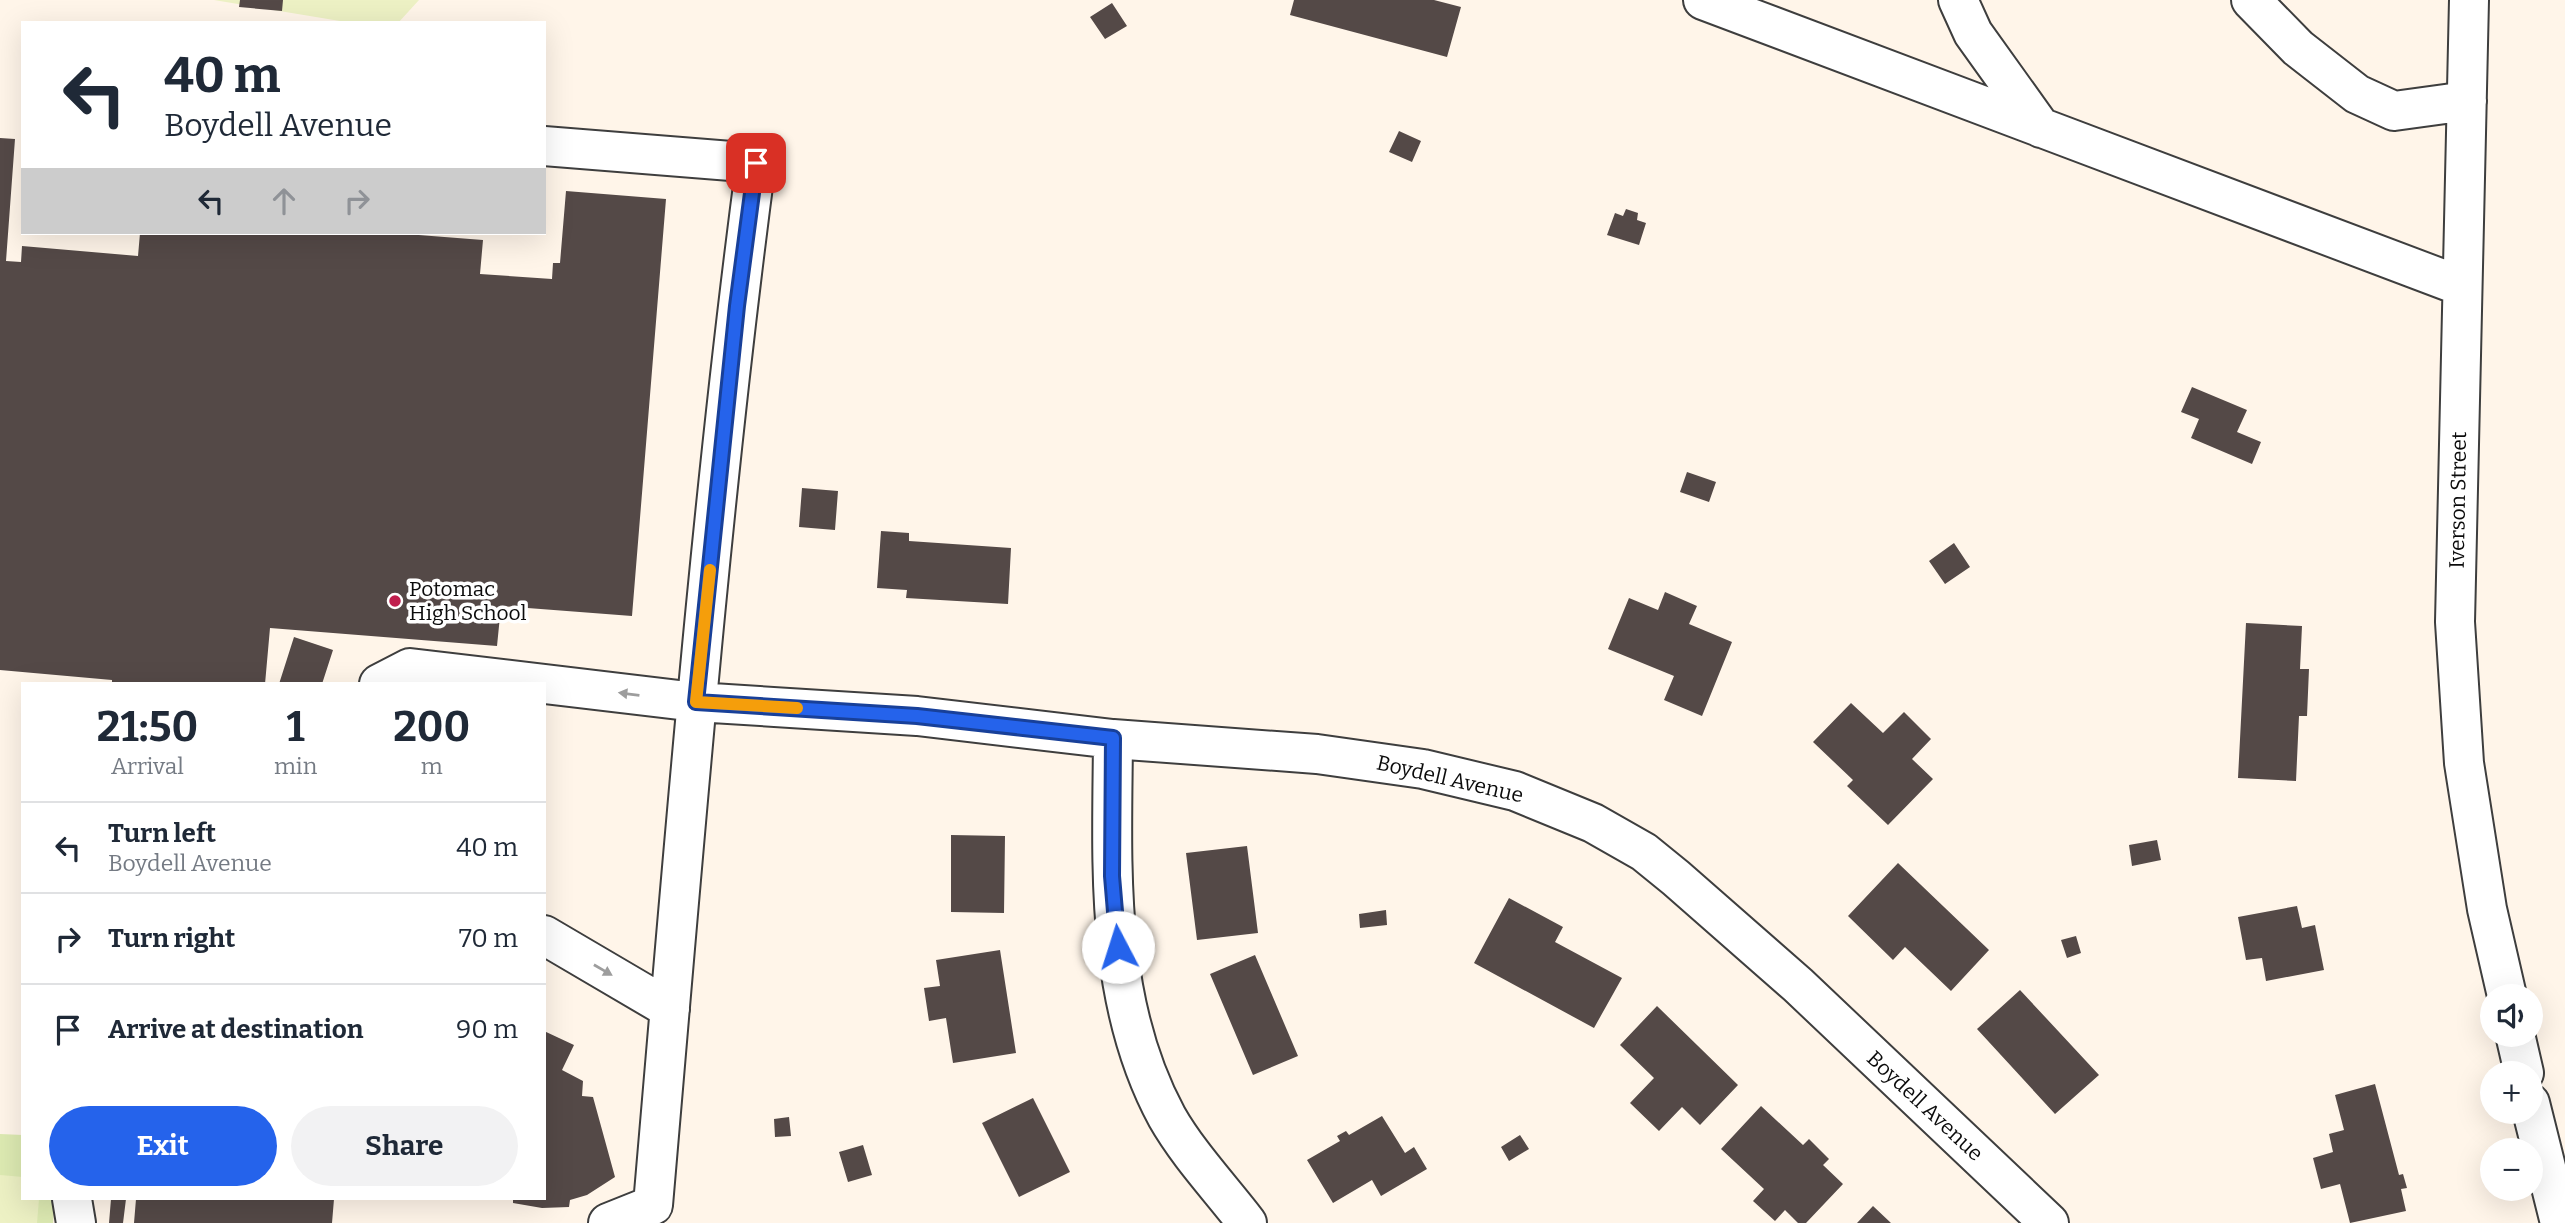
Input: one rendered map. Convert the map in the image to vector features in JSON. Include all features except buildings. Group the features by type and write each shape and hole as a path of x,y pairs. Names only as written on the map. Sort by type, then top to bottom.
{"street":[{"path":"1703,0 2461,286"},
{"path":"1958,0 1973,33 2041,128"},
{"path":"2251,0 2298,48 2357,94 2394,111 2467,101"},
{"name":"Iverson Street","path":"2469,0 2455,622 2463,750 2487,909 2504,984"},
{"path":"546,146 756,163 737,306 696,702 653,1205 608,1223"},
{"name":"Boydell Avenue","path":"383,682 410,668 528,682"},
{"name":"Boydell Avenue","path":"546,684 696,702 917,716 1113,738 1317,754 1423,769 1515,791 1593,823 1644,852 1714,910 2049,1223"},
{"path":"1113,738 1112,876 1120,971 1132,1029 1148,1079 1169,1120 1247,1223"},
{"path":"546,936 670,1009"},
{"path":"2535,1124 2560,1223"},
{"path":"72,1200 76,1223"}],"green space":[{"path":"214,0 419,0 400,21 340,21"},
{"path":"0,1134 21,1135 21,1200 55,1200 53,1223 0,1223"},
{"path":"0,1175 21,1177 21,1200 39,1200 37,1223 0,1223"}],"slow traffic":[{"path":"710,570 696,702 797,708"}],"place":[{"name":"Potomac High School","path":"395,601"}],"route":[{"path":"756,163 737,306 696,702 917,716 1113,738 1112,876 1118,947"}]}
